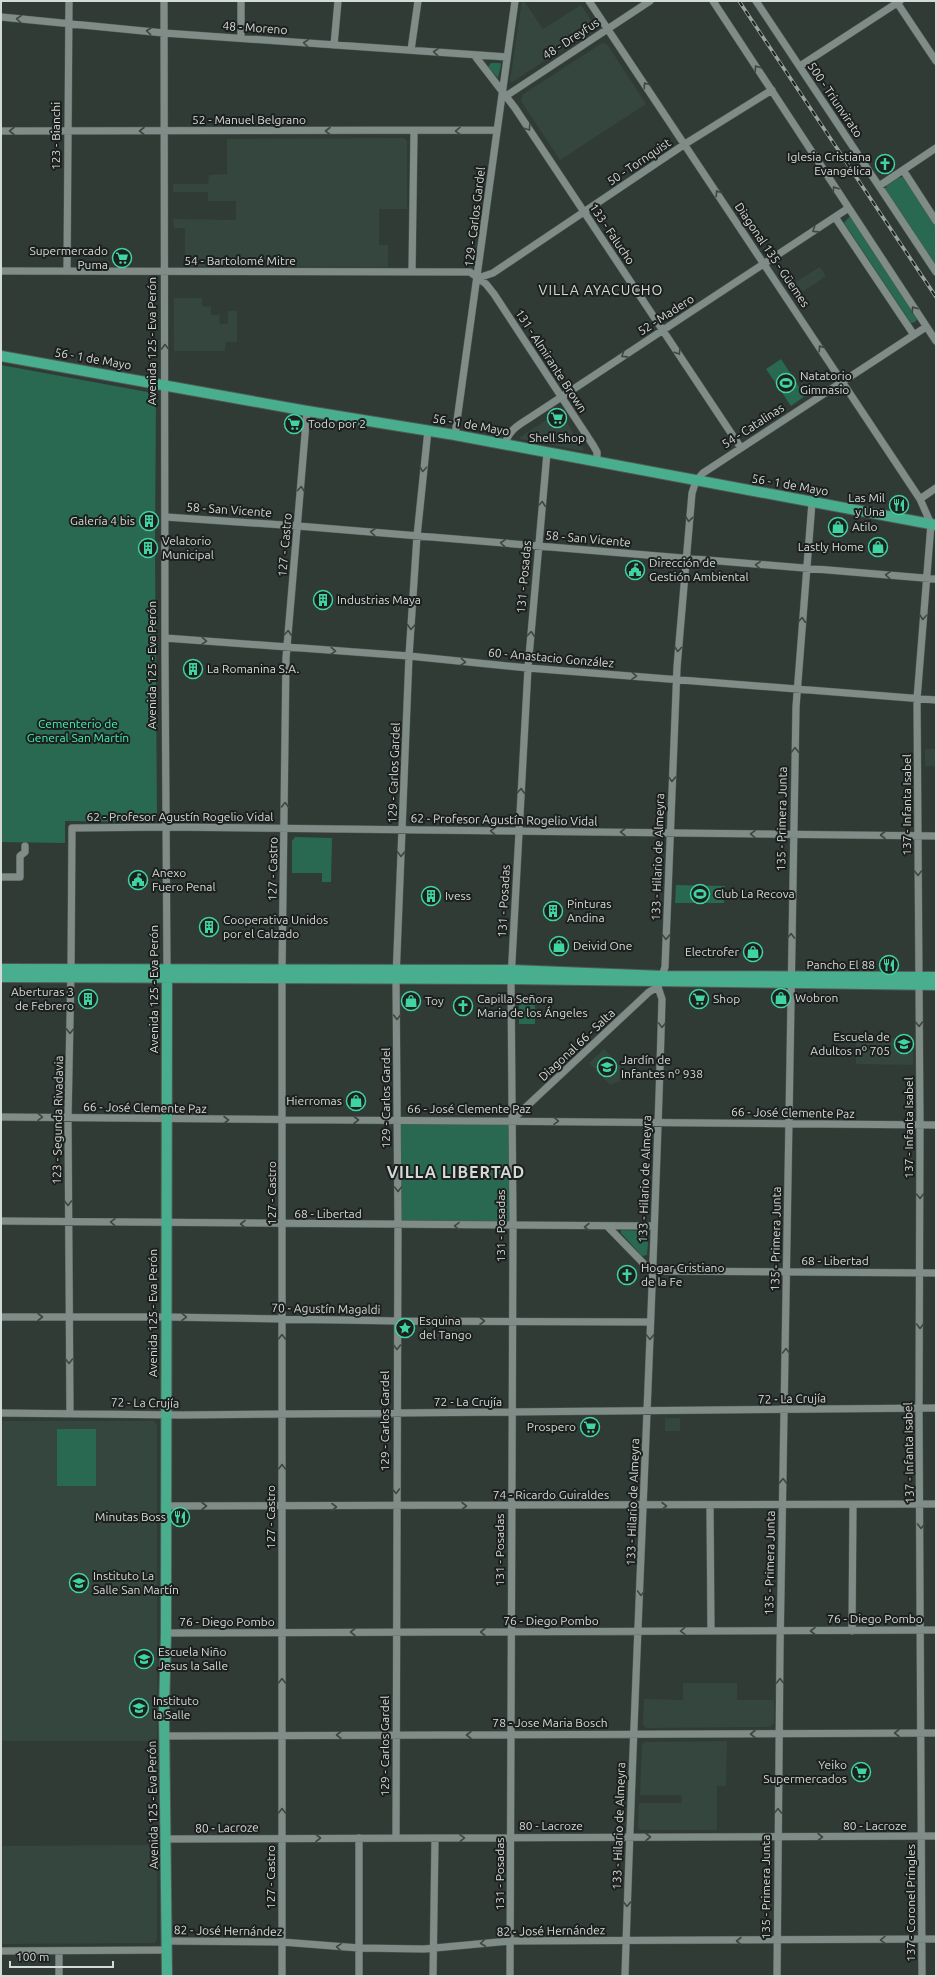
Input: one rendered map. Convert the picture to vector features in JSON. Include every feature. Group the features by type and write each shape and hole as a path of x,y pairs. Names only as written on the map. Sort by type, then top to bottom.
{"main road":[{"name":"56 - 1 de Mayo","path":"1,356 308,412 428,430 933,524"},
{"path":"1,969 71,974"},
{"path":"1,978 71,974 167,973 511,974 661,982 791,979 919,981 936,985"},
{"name":"Avenida 125 - Eva Perón","path":"167,973 165,1736 167,1976"},
{"path":"919,981 936,977"}],"street":[{"name":"123 - Bianchi","path":"67,271 69,1"},
{"name":"Avenida 125 - Eva Perón","path":"164,1 167,973"},
{"path":"241,1 241,38"},
{"path":"334,45 338,1"},
{"path":"411,50 418,1"},
{"name":"129 - Carlos Gardel","path":"455,435 478,278 497,130 504,93 514,1"},
{"name":"Diagonal 135 - Güemes","path":"589,1 920,499 933,524"},
{"name":"48 - Dreyfus","path":"504,93 650,1"},
{"path":"713,1 936,341"},
{"name":"500 - Triunvirato","path":"756,1 936,272"},
{"path":"800,66 898,2 936,61"},
{"name":"48 - Moreno","path":"1,17 164,33 411,50 475,56 507,57"},
{"name":"133 - Falucho","path":"475,56 504,93 663,330 740,448"},
{"name":"50 - Tornquist","path":"478,278 493,272 685,144 772,90"},
{"name":"52 - Manuel Belgrano","path":"1,131 414,132 497,130"},
{"path":"412,271 414,132"},
{"path":"879,186 936,148"},
{"path":"903,170 936,221"},
{"name":"52 - Madero","path":"505,445 507,436 512,430 848,209"},
{"path":"836,217 914,335"},
{"name":"54 - Bartolomé Mitre","path":"1,271 412,271 470,272 478,278"},
{"name":"131 - Almirante Brown","path":"478,278 494,294 597,452 597,461"},
{"name":"54 - Catalinas","path":"696,481 703,473 740,448 926,326"},
{"name":"127 - Castro","path":"282,1976 282,1224 284,829 287,647 308,412"},
{"name":"129 - Carlos Gardel","path":"396,1838 396,1413 398,1225 397,974 409,656 417,536 428,430"},
{"name":"131 - Posadas","path":"510,1976 511,1321 513,1226 511,974 528,668 547,453"},
{"name":"133 - Hilario de Almeyra","path":"625,1976 629,1837 639,1631 659,1122 662,998 661,982 665,967 676,680 685,558 692,493 696,481"},
{"path":"920,499 936,488"},
{"name":"135 - Primera Junta","path":"776,1976 780,1734 780,1630 785,1410 788,1123 796,689 812,502"},
{"name":"58 - San Vicente","path":"166,517 298,526 936,579"},
{"name":"137 - Infanta Isabel","path":"921,1733 921,1504 919,1408 920,1125 917,698 926,578 933,524"},
{"name":"60 - Anastacio González","path":"165,638 409,656 528,668 936,700"},
{"name":"62 - Profesor Agustín Rogelio Vidal","path":"72,828 166,827 936,836"},
{"name":"123 - Segunda Rivadavia","path":"70,1413 68,1118 72,828"},
{"path":"1,877 20,877 20,856 25,852 25,846"},
{"name":"Diagonal 66 - Salta","path":"512,1120 661,982"},
{"name":"66 - José Clemente Paz","path":"1,1117 167,1120 512,1120 936,1125"},
{"name":"68 - Libertad","path":"1,1221 68,1221 166,1224 654,1226"},
{"path":"608,1227 646,1266 652,1270"},
{"name":"68 - Libertad","path":"652,1270 936,1272"},
{"name":"70 - Agustín Magaldi","path":"1,1317 166,1317 397,1321 650,1322"},
{"name":"72 - La Crujía","path":"1,1413 167,1415 936,1408"},
{"name":"74 - Ricardo Guiraldes","path":"166,1506 710,1506 936,1504"},
{"path":"852,1631 853,1505"},
{"path":"710,1506 711,1630"},
{"name":"76 - Diego Pombo","path":"166,1633 936,1630"},
{"name":"137 - Coronel Pringles","path":"921,1733 922,1976"},
{"name":"78 - Jose Maria Bosch","path":"165,1736 936,1733"},
{"name":"80 - Lacroze","path":"167,1839 936,1836"},
{"path":"359,1838 359,1976"},
{"path":"433,1976 435,1839"},
{"name":"82 - José Hernández","path":"1,1951 58,1951 282,1942 359,1948 433,1949 510,1941 777,1941 936,1939"},
{"path":"58,1951 59,1976"}],"shaded area":[{"path":"522,1 524,1 543,29 581,5 594,25 593,29 512,82 510,81"},
{"path":"602,43 607,44 646,104 560,160 521,101 522,95"},
{"path":"404,138 407,141 407,209 379,209 379,245 388,245 388,267 185,266 185,228 174,228 173,219 236,220 236,201 208,201 208,192 173,192 173,184 208,184 209,175 227,174 227,139"},
{"path":"820,267 826,276 796,296 789,286"},
{"path":"174,298 202,298 202,306 211,307 211,315 219,315 220,324 228,324 228,311 237,311 237,342 226,342 225,351 174,351"},
{"path":"557,413 561,414 584,449 583,451 520,439 520,437"},
{"path":"925,749 936,749 936,766 925,766"},
{"path":"856,1038 913,1038 913,1065 856,1064"},
{"name":"Jardín de Infantes nº 938","path":"604,1049 624,1071 620,1081 610,1085 589,1063"},
{"path":"665,1418 680,1418 680,1431 665,1431"},
{"name":"Instituto La Salle San Martín","path":"1,1421 154,1421 157,1425 157,1741 1,1741"},
{"path":"683,1683 737,1683 737,1700 774,1700 774,1724 770,1727 646,1728 643,1724 644,1699 683,1700"},
{"path":"727,1741 726,1786 717,1786 717,1830 641,1830 638,1828 639,1803 682,1803 681,1795 640,1795 642,1745 645,1742"},
{"path":"157,1845 157,1940 154,1943 1,1944 1,1846"}],"green space":[{"path":"491,63 500,63 501,65 498,78 488,67"},
{"path":"903,177 936,226 936,269 885,189 893,181"},
{"path":"849,217 852,218 918,318 915,322 911,323 844,223"},
{"name":"Natatorio Gimnasio","path":"781,359 805,396 791,406 766,369"},
{"name":"Cementerio de General San Martín","path":"1,365 153,393 156,398 155,550 157,817 151,822 65,821 65,843 1,842"},
{"path":"295,837 332,838 331,882 322,882 322,873 292,873 292,841"},
{"name":"Club La Recova","path":"676,885 725,886 724,903 675,903"},
{"path":"519,1000 535,1000 535,1024 519,1024"},
{"path":"397,1120 512,1120 513,1226 398,1225"},
{"path":"621,1230 649,1231 647,1255 642,1256 621,1233"},
{"path":"57,1429 96,1429 96,1486 57,1486"}],"railway":[{"path":"739,1 936,297"}],"place":[{"name":"Iglesia Cristiana Evangélica","path":"885,164"},
{"name":"Supermercado Puma","path":"122,258"},
{"name":"Natatorio Gimnasio","path":"786,383"},
{"name":"Shell Shop","path":"557,418"},
{"name":"Todo por 2","path":"294,424"},
{"name":"Las Mil y Una","path":"899,505"},
{"name":"Galería 4 bis","path":"149,521"},
{"name":"Atilo","path":"838,527"},
{"name":"Lastly Home","path":"878,547"},
{"name":"Velatorio Municipal","path":"148,548"},
{"name":"Dirección de Gestión Ambiental","path":"635,570"},
{"name":"Industrias Maya","path":"323,600"},
{"name":"La Romanina S.A.","path":"193,669"},
{"name":"Anexo Fuero Penal","path":"138,880"},
{"name":"Club La Recova","path":"700,894"},
{"name":"Ivess","path":"431,896"},
{"name":"Pinturas Andina","path":"553,911"},
{"name":"Cooperativa Unidos por el Calzado","path":"209,927"},
{"name":"Deivid One","path":"559,946"},
{"name":"Electrofer","path":"753,952"},
{"name":"Pancho El 88","path":"889,965"},
{"name":"Wobron","path":"781,998"},
{"name":"Aberturas 3 de Febrero","path":"88,999"},
{"name":"Shop","path":"699,999"},
{"name":"Toy","path":"411,1001"},
{"name":"Capilla Señora Maria de los Ángeles","path":"463,1006"},
{"name":"Escuela de Adultos nº 705","path":"904,1044"},
{"name":"Jardín de Infantes nº 938","path":"607,1067"},
{"name":"Hierromas","path":"356,1101"},
{"name":"Hogar Cristiano de la Fe","path":"627,1275"},
{"name":"Esquina del Tango","path":"405,1328"},
{"name":"Prospero","path":"590,1427"},
{"name":"Minutas Boss","path":"180,1517"},
{"name":"Instituto La Salle San Martín","path":"79,1583"},
{"name":"Escuela Niño Jesus la Salle","path":"144,1659"},
{"name":"Instituto la Salle","path":"139,1708"},
{"name":"Yeiko Supermercados","path":"861,1772"}],"district":[{"name":"VILLA AYACUCHO","path":"601,290"},
{"name":"VILLA LIBERTAD","path":"456,1172"}]}
